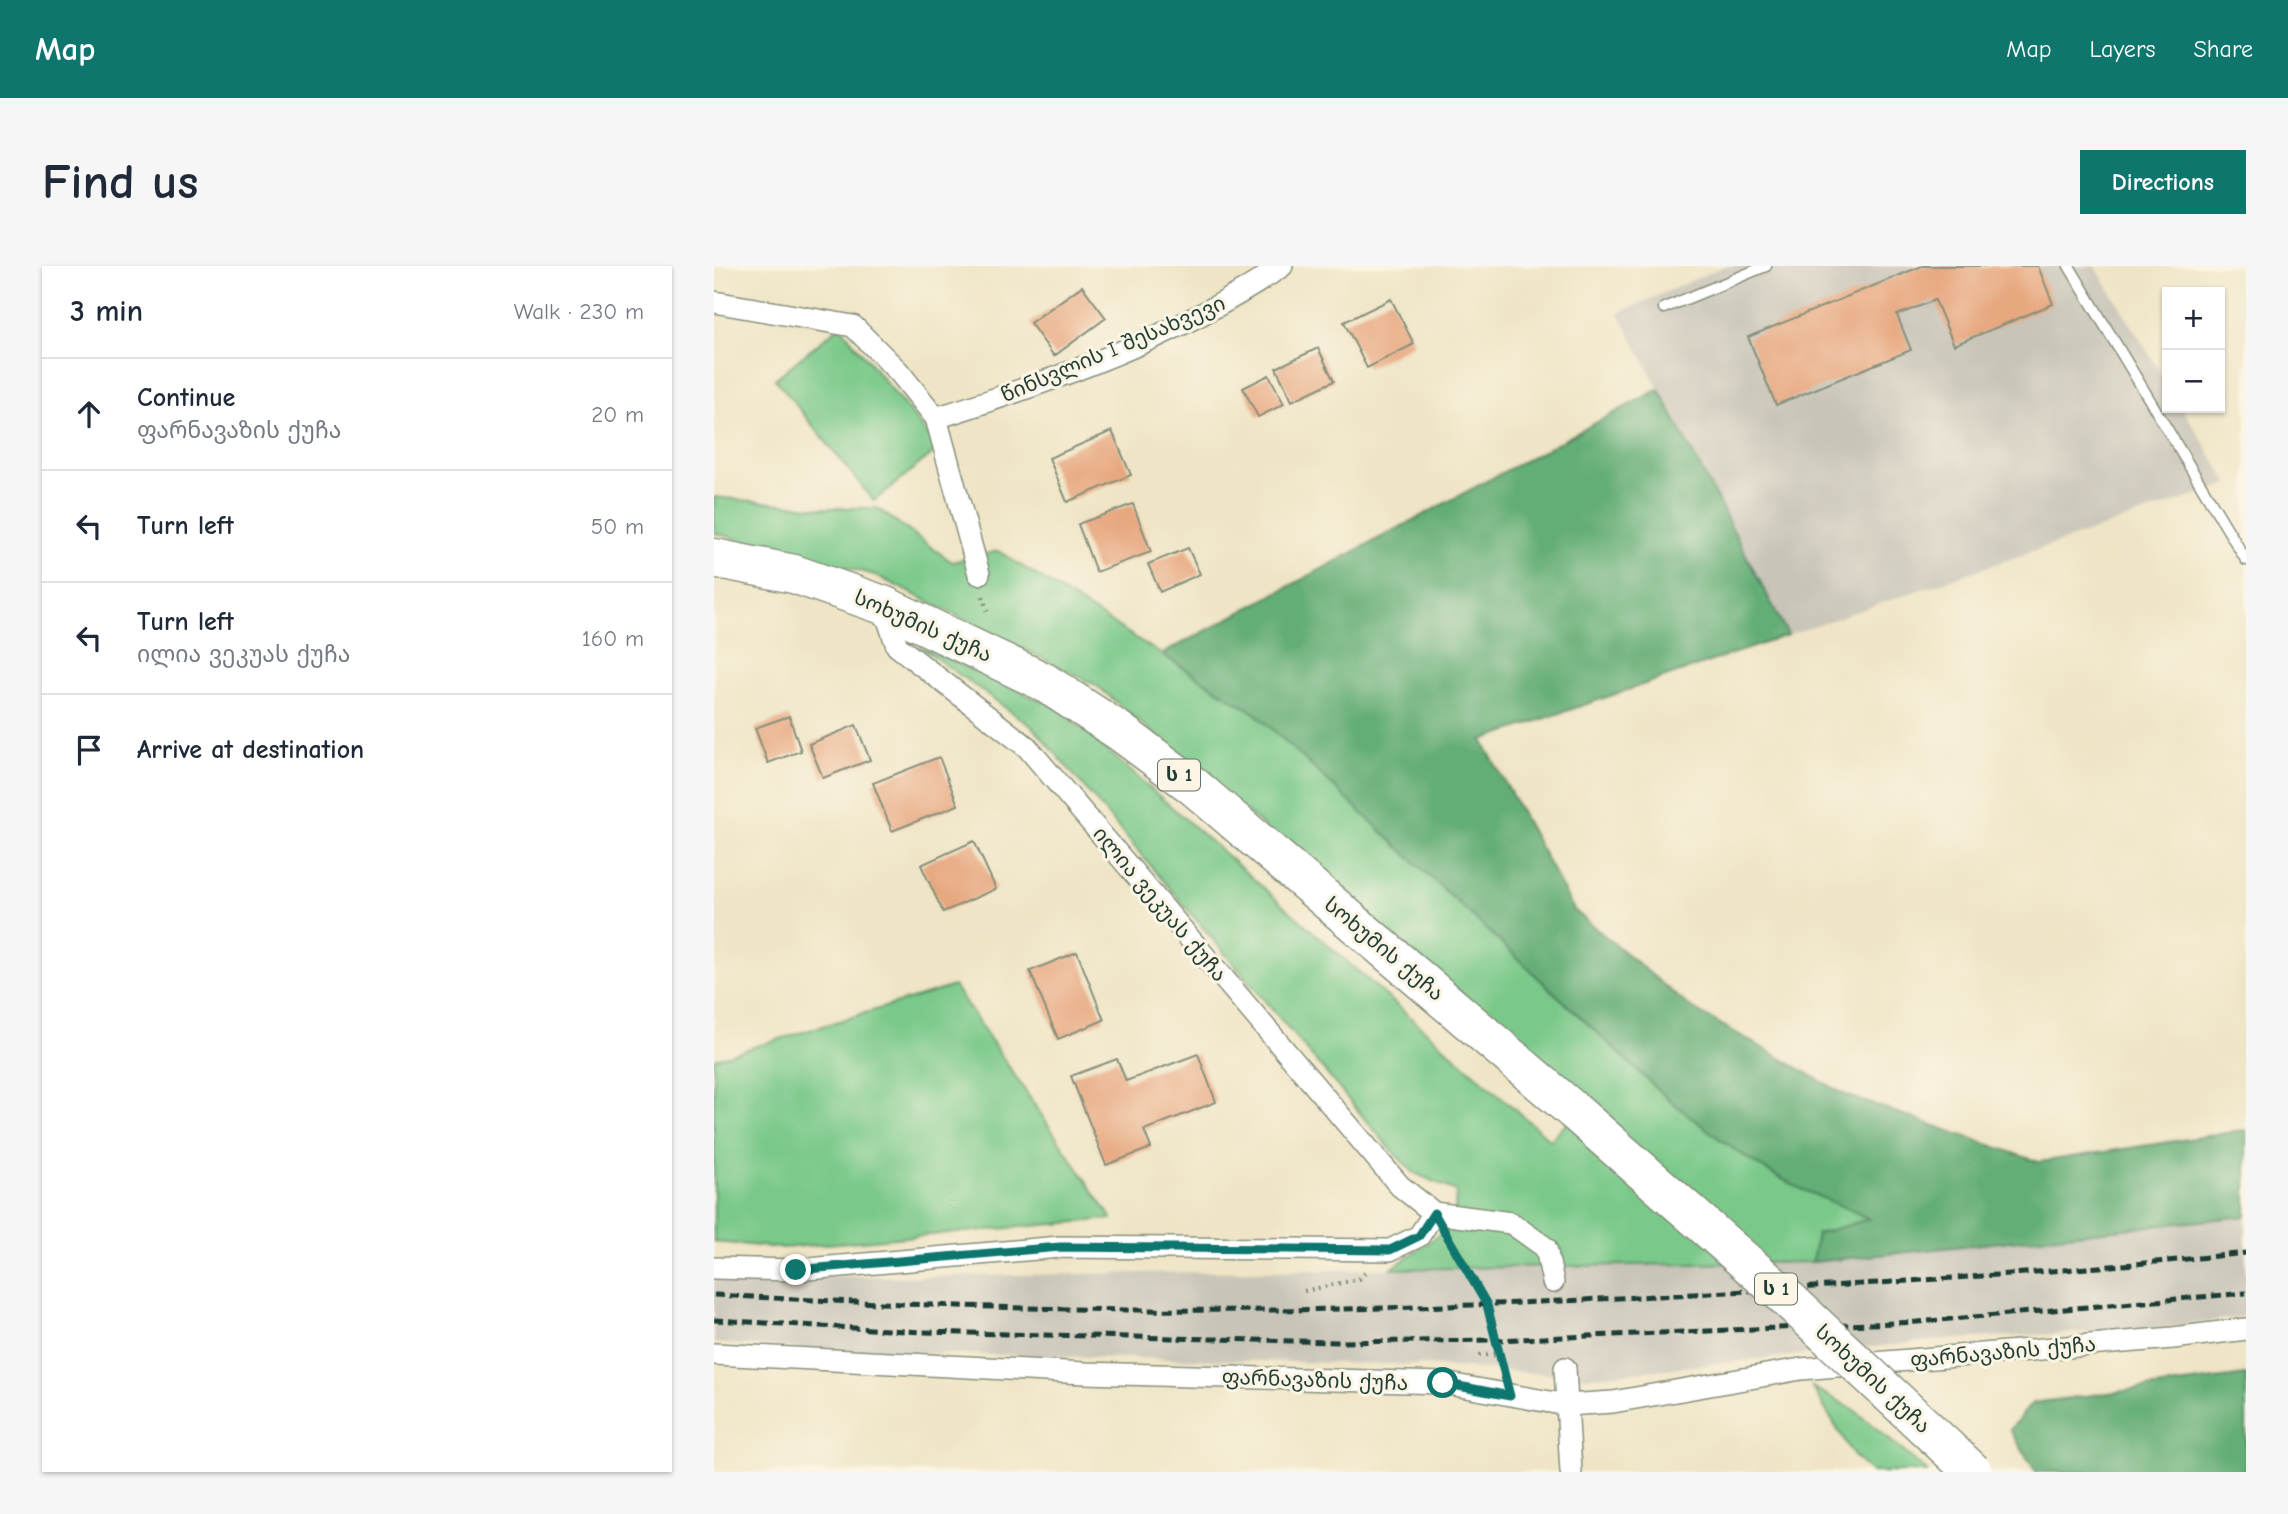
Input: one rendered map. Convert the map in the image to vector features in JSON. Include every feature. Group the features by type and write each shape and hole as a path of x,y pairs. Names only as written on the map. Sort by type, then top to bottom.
{"highway":[{"name":"სოხუმის ქუჩა","path":"714,558 794,574 883,605 1044,682 1119,731 1192,785 1574,1111 1788,1299 1973,1472"}],"street":[{"name":"წინსვლის I შესახვევი","path":"936,418 1024,391 1135,344 1242,294 1282,266"},
{"path":"714,302 853,326 899,372 936,418 979,574"},
{"name":"ილია ვეკუას ქუჩა","path":"883,605 897,646 1027,747 1400,1186 1434,1213"},
{"path":"714,1268 796,1270 1060,1247 1390,1250 1419,1236 1434,1213 1511,1223 1546,1248 1553,1282"},
{"name":"ფარნავაზის ქუჩა","path":"714,1354 1085,1373 1443,1383 1567,1405 1613,1402 1801,1369 2173,1338 2246,1329"},
{"path":"1565,1368 1571,1472"}],"lane":[{"path":"1664,308 1766,266"},
{"path":"2069,266 2246,560"}],"path":[{"path":"1434,1213 1487,1305 1510,1396"},
{"path":"1304,1291 1359,1279 1390,1250"},
{"path":"1479,1355 1500,1355"}],"shaded area":[{"path":"1725,266 2095,266 2162,375 2162,413 2185,413 2229,484 1788,635 1619,313"},
{"path":"2246,1216 2246,1316 2163,1328 1938,1340 1589,1377 1426,1365 830,1351 714,1343 714,1274 902,1277 1812,1262"}],"green space":[{"path":"840,326 939,448 874,501 775,379"},
{"path":"1659,389 1788,635 1482,740 1574,910 1690,1007 1846,1095 2039,1162 2246,1130 2246,1216 1812,1262 1817,1234 1869,1219 1778,1177 1728,1145 1681,1109 1256,714 1162,654"},
{"path":"714,497 822,508 877,508 952,562 998,551 1256,714 1666,1097 1712,1134 1761,1167 1870,1220 1817,1234 1812,1262 1391,1269 1454,1224 1456,1191 1414,1173 1392,1151 1034,728 919,646 1060,709 1550,1140 1589,1101 1096,685 875,575 714,533"},
{"path":"954,986 1112,1219 782,1248 714,1242 714,1059"},
{"path":"2246,1375 2246,1472 2036,1472 2010,1430 2032,1403"},
{"path":"1812,1387 1853,1409 1928,1472 1871,1472 1853,1455"}],"building":[{"path":"1922,266 2038,266 2053,304 1954,345 1935,300 1897,315 1911,350 1776,405 1748,337"},
{"path":"1082,286 1106,318 1054,356 1030,323"},
{"path":"1391,299 1414,344 1367,368 1344,322"},
{"path":"1318,348 1334,381 1292,401 1276,368"},
{"path":"1269,375 1284,404 1258,417 1243,388"},
{"path":"1112,431 1131,475 1067,502 1049,458"},
{"path":"1133,504 1151,552 1096,572 1078,524"},
{"path":"1188,548 1200,574 1160,592 1148,564"},
{"path":"789,716 801,751 768,763 755,728"},
{"path":"856,725 870,760 823,778 809,744"},
{"path":"939,757 958,805 892,831 873,783"},
{"path":"974,841 996,889 943,912 921,865"},
{"path":"1077,952 1104,1020 1058,1039 1030,971"},
{"path":"1198,1054 1216,1102 1144,1130 1151,1148 1106,1165 1071,1076 1117,1059 1126,1081"}],"railway":[{"path":"714,1295 1061,1309 1388,1308 1567,1301 1871,1283 2246,1253"},
{"path":"714,1320 923,1332 1338,1342 1496,1340 1917,1322 2246,1293"}],"route":[{"path":"796,1270 1060,1247 1390,1250 1419,1236 1434,1213 1487,1305 1510,1396 1443,1383"}]}
